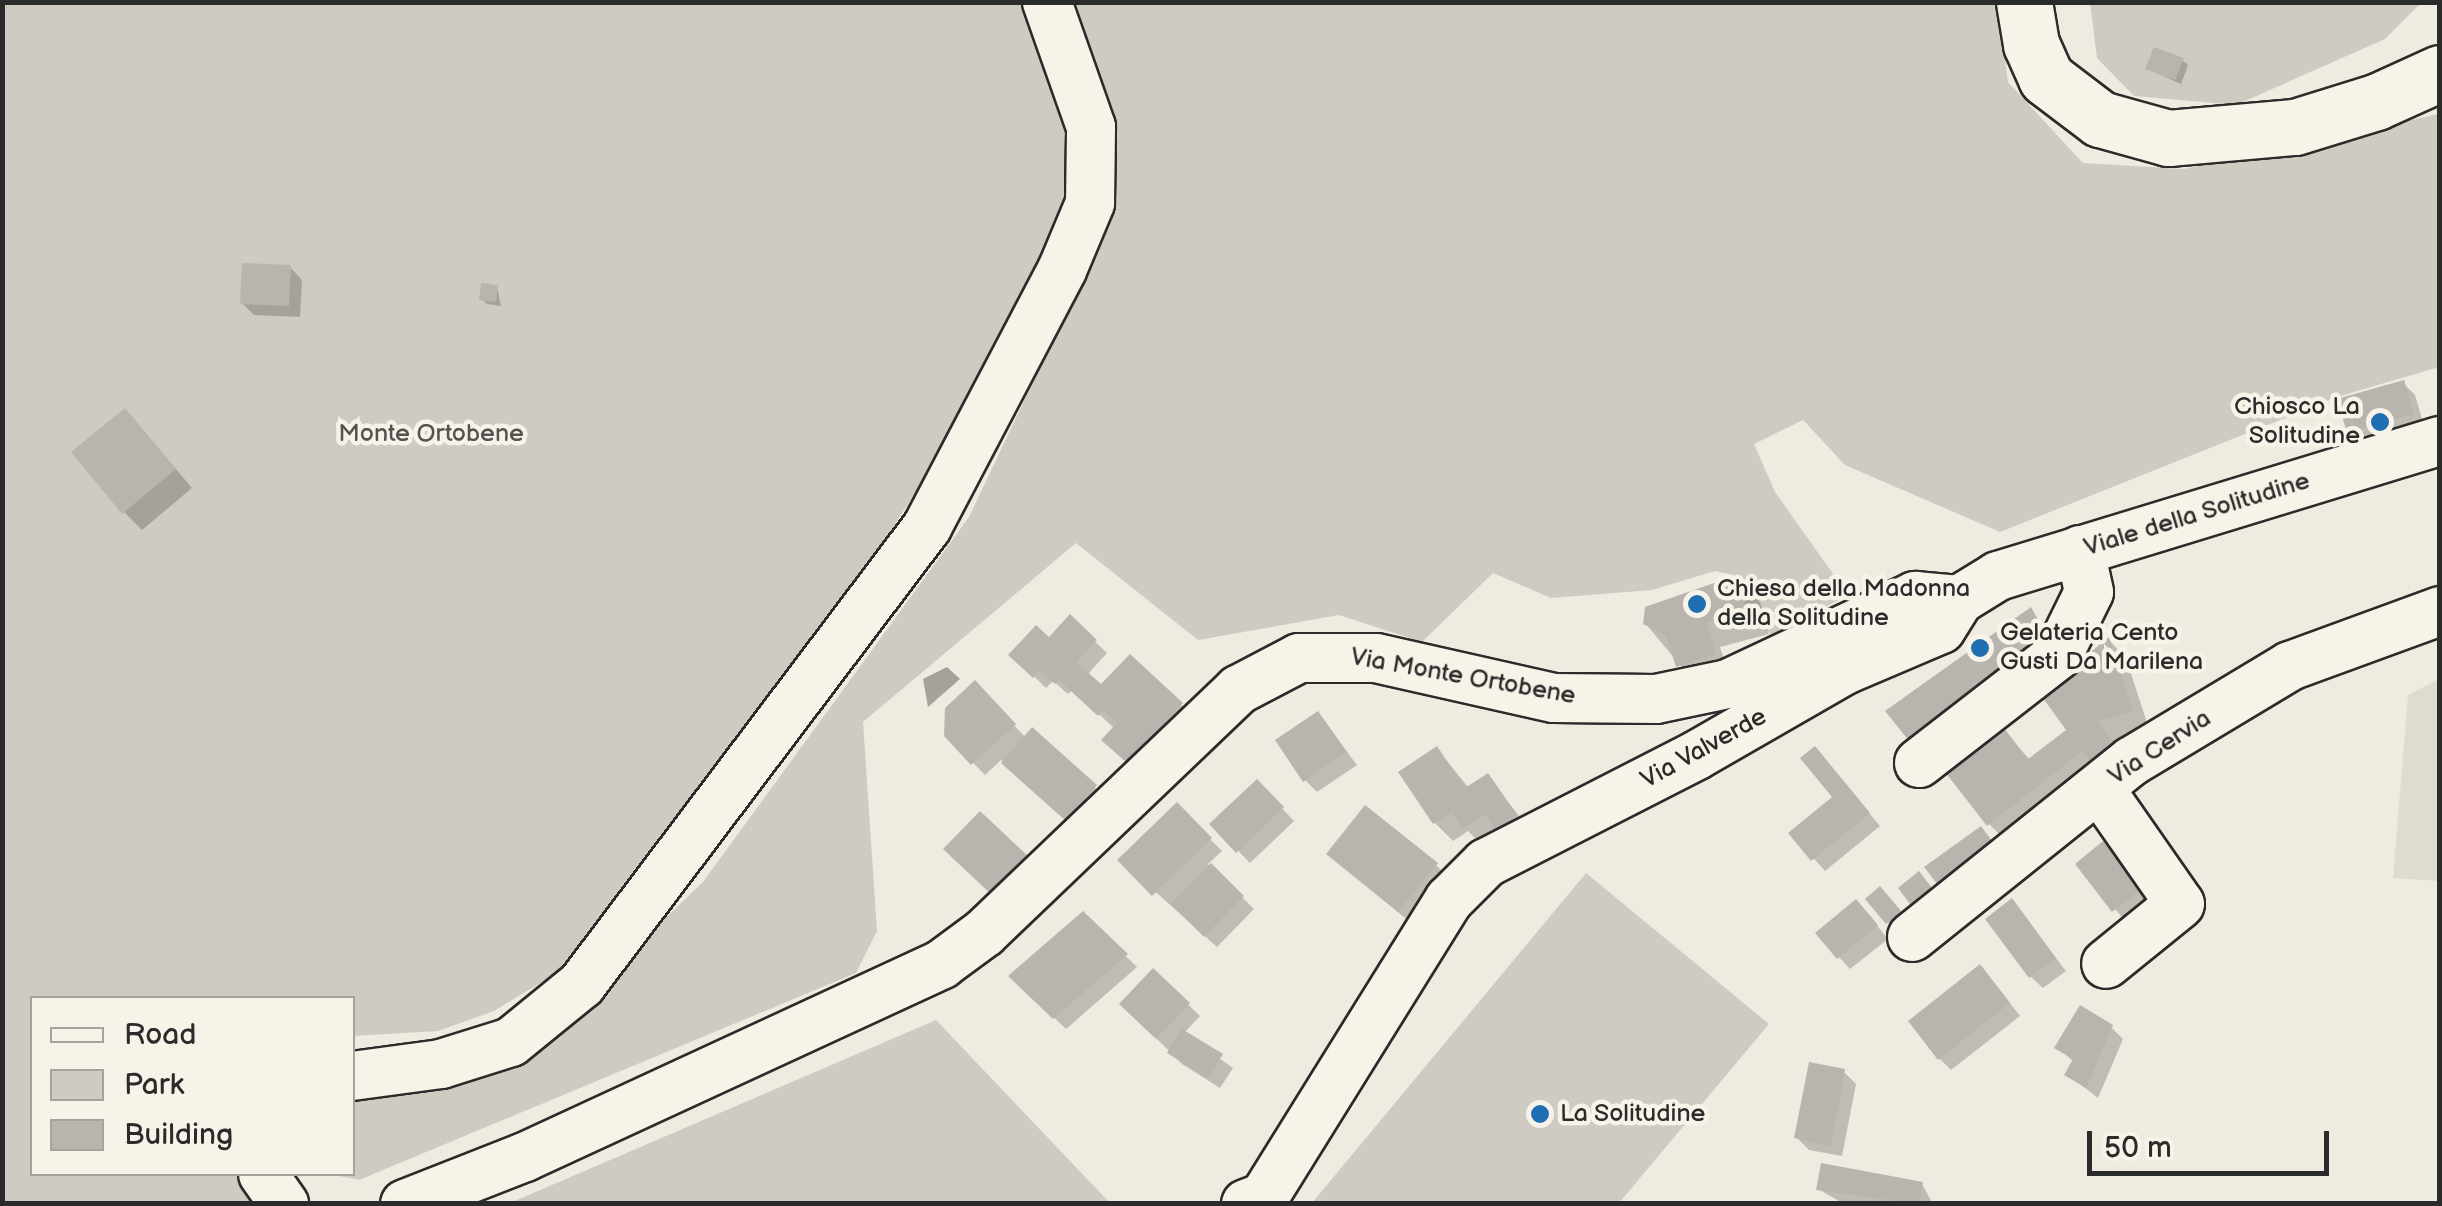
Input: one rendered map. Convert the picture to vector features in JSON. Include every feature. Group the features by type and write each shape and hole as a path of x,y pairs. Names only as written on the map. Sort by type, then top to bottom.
{"main road":[{"path":"2024,2 2030,44 2046,78 2100,118 2168,138 2295,127 2376,102 2440,73"}],"street":[{"path":"355,1076 441,1064 511,1042 582,984 927,527 1062,270 1090,203 1091,127 1047,2"},
{"name":"Viale della Solitudine","path":"1959,600 1998,576 2440,441"},
{"path":"1919,762 2058,655 2089,592 2080,550"},
{"name":"Via Monte Ortobene","path":"404,1204 526,1157 942,964 984,933 1224,702 1263,672 1298,658 1376,658 1554,698 1656,699 1728,684 1915,596 1959,600"},
{"name":"Via Valverde","path":"1261,1201 1449,900 1486,863 1698,755 1845,670 1940,629 1959,600"},
{"name":"Via Cervia","path":"1912,937 2098,788 2290,666 2440,611"},
{"path":"2098,788 2180,904 2106,964"},
{"path":"264,1176 284,1204"}],"shaded area":[{"path":"947,667 960,679 928,707 923,679"},
{"path":"2439,679 2439,881 2393,878 2408,695"}],"green space":[{"name":"Monte Ortobene","path":"2,3 1998,3 2008,82 2083,163 2184,169 2439,114 2439,367 2337,397 2000,532 1845,465 1803,420 1754,444 1775,492 1848,595 1772,635 1743,604 1734,575 1715,571 1652,590 1551,598 1493,573 1422,642 1339,615 1198,640 1076,543 863,722 877,931 856,973 359,1180 340,1176 355,1176 355,1094 516,1061 703,882 969,517 1091,260 1036,263 943,449 852,591 581,948 550,977 494,1011 438,1031 355,1036 355,996 30,996 30,1176 260,1176 269,1203 3,1203"},
{"path":"2090,3 2421,3 2385,39 2236,105 2134,96 2097,58"},
{"name":"La Solitudine","path":"1586,873 1769,1024 1619,1203 1312,1203"},
{"path":"936,1020 1110,1203 510,1203"}],"building":[{"path":"2154,47 2184,58 2175,80 2145,69"},
{"path":"242,263 291,265 289,306 240,304"},
{"path":"481,283 498,285 496,302 479,300"},
{"path":"2404,380 2414,414 2347,433 2337,399"},
{"path":"125,408 176,469 122,514 71,452"},
{"name":"Chiesa della Madonna della Solitudine","path":"1737,575 1747,610 1706,623 1716,654 1676,667 1666,635 1643,624 1645,607"},
{"path":"2031,607 2041,625 2018,643 2033,662 1918,752 1885,711"},
{"path":"1070,614 1097,640 1076,662 1101,684 1130,654 1183,703 1127,763 1101,740 1117,723 1103,710 1098,716 1059,680 1055,684 1039,671 1033,678 1008,655 1036,625 1049,637"},
{"path":"2109,637 2133,711 2098,721 2115,747 2092,764 2082,751 1987,826 1945,772 2003,727 2028,759 2066,730 2040,694"},
{"path":"975,680 1016,724 971,765 944,736 945,708"},
{"path":"1318,711 1347,752 1303,782 1275,740"},
{"path":"1032,727 1097,785 1066,821 1001,763"},
{"path":"1437,746 1465,788 1488,773 1517,815 1495,829 1485,814 1462,829 1452,812 1433,824 1398,772"},
{"path":"1815,746 1870,813 1811,861 1788,833 1832,797 1800,758"},
{"path":"1257,779 1284,807 1236,853 1209,824"},
{"path":"1177,802 1212,838 1152,896 1117,860"},
{"path":"1365,805 1438,863 1398,912 1326,854"},
{"path":"980,811 1030,858 993,896 943,849"},
{"path":"1981,826 1995,845 1938,885 1924,867"},
{"path":"2103,841 2141,889 2112,912 2075,864"},
{"path":"1211,863 1244,896 1204,937 1171,904"},
{"path":"1919,871 1932,888 1910,904 1898,888"},
{"path":"1880,886 1901,911 1886,924 1865,899"},
{"path":"2012,898 2056,958 2029,978 1985,919"},
{"path":"1856,899 1878,925 1837,959 1815,933"},
{"path":"1083,911 1128,954 1053,1019 1008,976"},
{"path":"1980,964 2010,1003 1938,1060 1908,1021"},
{"path":"1153,968 1190,1003 1156,1039 1119,1004"},
{"path":"2080,1005 2113,1025 2086,1088 2064,1075 2073,1059 2054,1048"},
{"path":"1182,1029 1223,1054 1207,1078 1167,1053"},
{"path":"1809,1062 1845,1069 1831,1146 1794,1138"},
{"path":"1821,1163 1923,1182 1919,1204 1816,1190"}],"place":[{"name":"Chiosco La Solitudine","path":"2380,422"},
{"name":"Chiesa della Madonna della Solitudine","path":"1697,604"},
{"name":"Gelateria Cento Gusti Da Marilena","path":"1980,648"},
{"name":"La Solitudine","path":"1540,1114"}]}
